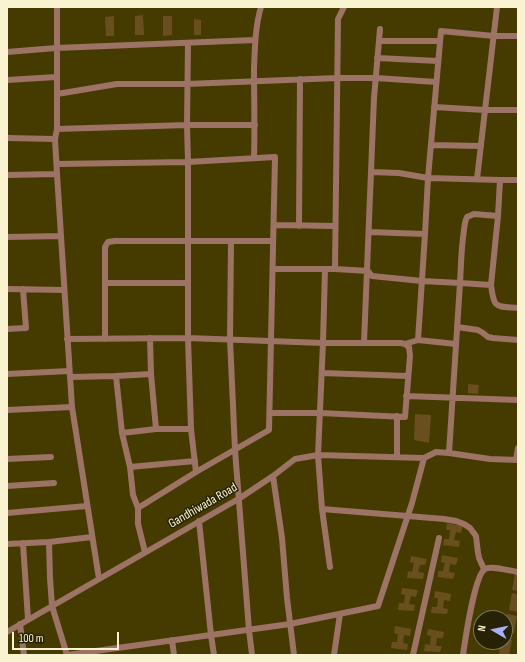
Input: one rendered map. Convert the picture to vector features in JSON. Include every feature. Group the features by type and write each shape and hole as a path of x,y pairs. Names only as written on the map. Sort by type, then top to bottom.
{"street":[{"path":"56,7 57,94 55,139 69,374 72,407 99,579"},
{"path":"254,158 255,40 261,7"},
{"path":"335,269 338,19 344,7"},
{"path":"477,179 497,7"},
{"path":"364,344 370,232 371,172 380,29"},
{"path":"418,340 428,178 441,31 494,36 518,36"},
{"path":"7,52 56,48 255,40"},
{"path":"379,41 440,41"},
{"path":"188,42 188,338 191,428 196,472"},
{"path":"377,58 438,61"},
{"path":"7,80 56,77"},
{"path":"57,94 117,84 188,84 337,78 376,78 436,82"},
{"path":"300,79 300,226"},
{"path":"434,107 518,110"},
{"path":"56,129 187,125 255,125"},
{"path":"7,138 55,139"},
{"path":"431,145 481,146"},
{"path":"57,164 188,162 275,157 270,430 196,472 138,508"},
{"path":"371,172 399,173 428,178 518,180"},
{"path":"7,175 57,174"},
{"path":"500,180 491,284 493,300 498,306 518,308"},
{"path":"449,452 461,253 465,225 467,217 474,214 498,216"},
{"path":"274,225 335,226"},
{"path":"370,232 425,234"},
{"path":"7,237 61,236"},
{"path":"231,241 230,340 236,450 252,655"},
{"path":"105,339 106,247 108,242 274,241"},
{"path":"273,269 335,269 368,272 372,276 422,281 491,284"},
{"path":"325,269 318,455 322,510 330,567"},
{"path":"106,283 188,283"},
{"path":"7,289 64,290"},
{"path":"7,329 26,328 23,289"},
{"path":"457,327 478,330 488,337 518,340"},
{"path":"150,338 151,374 156,429"},
{"path":"67,339 188,338 364,344 405,344 418,340 456,344"},
{"path":"270,412 405,417 410,356 409,347 405,344"},
{"path":"7,374 116,376 151,374"},
{"path":"322,374 408,376"},
{"path":"116,376 122,433 130,467 133,495 138,508 138,524 145,552"},
{"path":"406,396 518,400"},
{"path":"7,410 72,407"},
{"path":"397,416 397,457"},
{"path":"122,433 156,429 191,428"},
{"path":"49,542 52,606 67,655 211,636 290,624 340,614 378,606 408,517 424,458 436,452 449,452 517,460 518,448"},
{"name":"Gandhiwada Road","path":"7,632 240,498 273,476 294,459 318,455 424,458"},
{"path":"7,459 51,457"},
{"path":"130,467 195,461"},
{"path":"273,476 282,538 294,655"},
{"path":"7,486 54,483"},
{"path":"7,513 88,506"},
{"path":"322,510 456,521 464,524 476,536 479,558 484,569"},
{"path":"199,522 214,655"},
{"path":"7,544 92,538"},
{"path":"413,655 439,538"},
{"path":"23,543 28,619"},
{"path":"464,654 470,614 481,572 484,569 491,567 518,572"},
{"path":"334,655 340,614"},
{"path":"20,624 24,655"},
{"path":"172,640 174,655"}],"building":[{"path":"143,15 144,35 135,35 135,16"},
{"path":"114,16 114,36 106,36 105,17"},
{"path":"163,16 172,16 172,35 163,36"},
{"path":"194,19 201,20 201,35 194,35"},
{"path":"468,384 479,385 478,394 468,393"},
{"path":"415,414 431,415 429,443 414,440"},
{"path":"447,523 463,526 461,533 456,532 454,540 460,541 459,547 443,545 444,539 449,539 450,530 446,530"},
{"path":"442,555 458,558 456,565 450,564 449,572 455,573 453,579 438,577 438,571 443,571 445,563 441,562"},
{"path":"411,556 427,559 425,565 420,565 418,572 424,573 423,579 407,578 408,571 412,572 414,563 410,562"},
{"path":"515,573 518,574 518,591 512,590"},
{"path":"402,588 418,590 416,597 411,596 409,604 415,605 414,611 398,610 399,603 404,603 405,595 401,594"},
{"path":"435,591 451,594 450,601 444,600 443,608 448,609 447,614 431,613 432,607 437,607 438,598 434,598"},
{"path":"512,593 518,594 518,612 509,610"},
{"path":"513,615 517,616 513,633"},
{"path":"395,626 411,629 410,636 404,635 403,643 408,644 407,650 391,648 392,642 397,642 398,634 394,633"},
{"path":"428,629 444,632 443,638 437,638 436,646 442,646 440,652 424,651 425,644 430,645 431,636 427,635"},
{"path":"500,650 510,650 509,655 499,654"}]}
